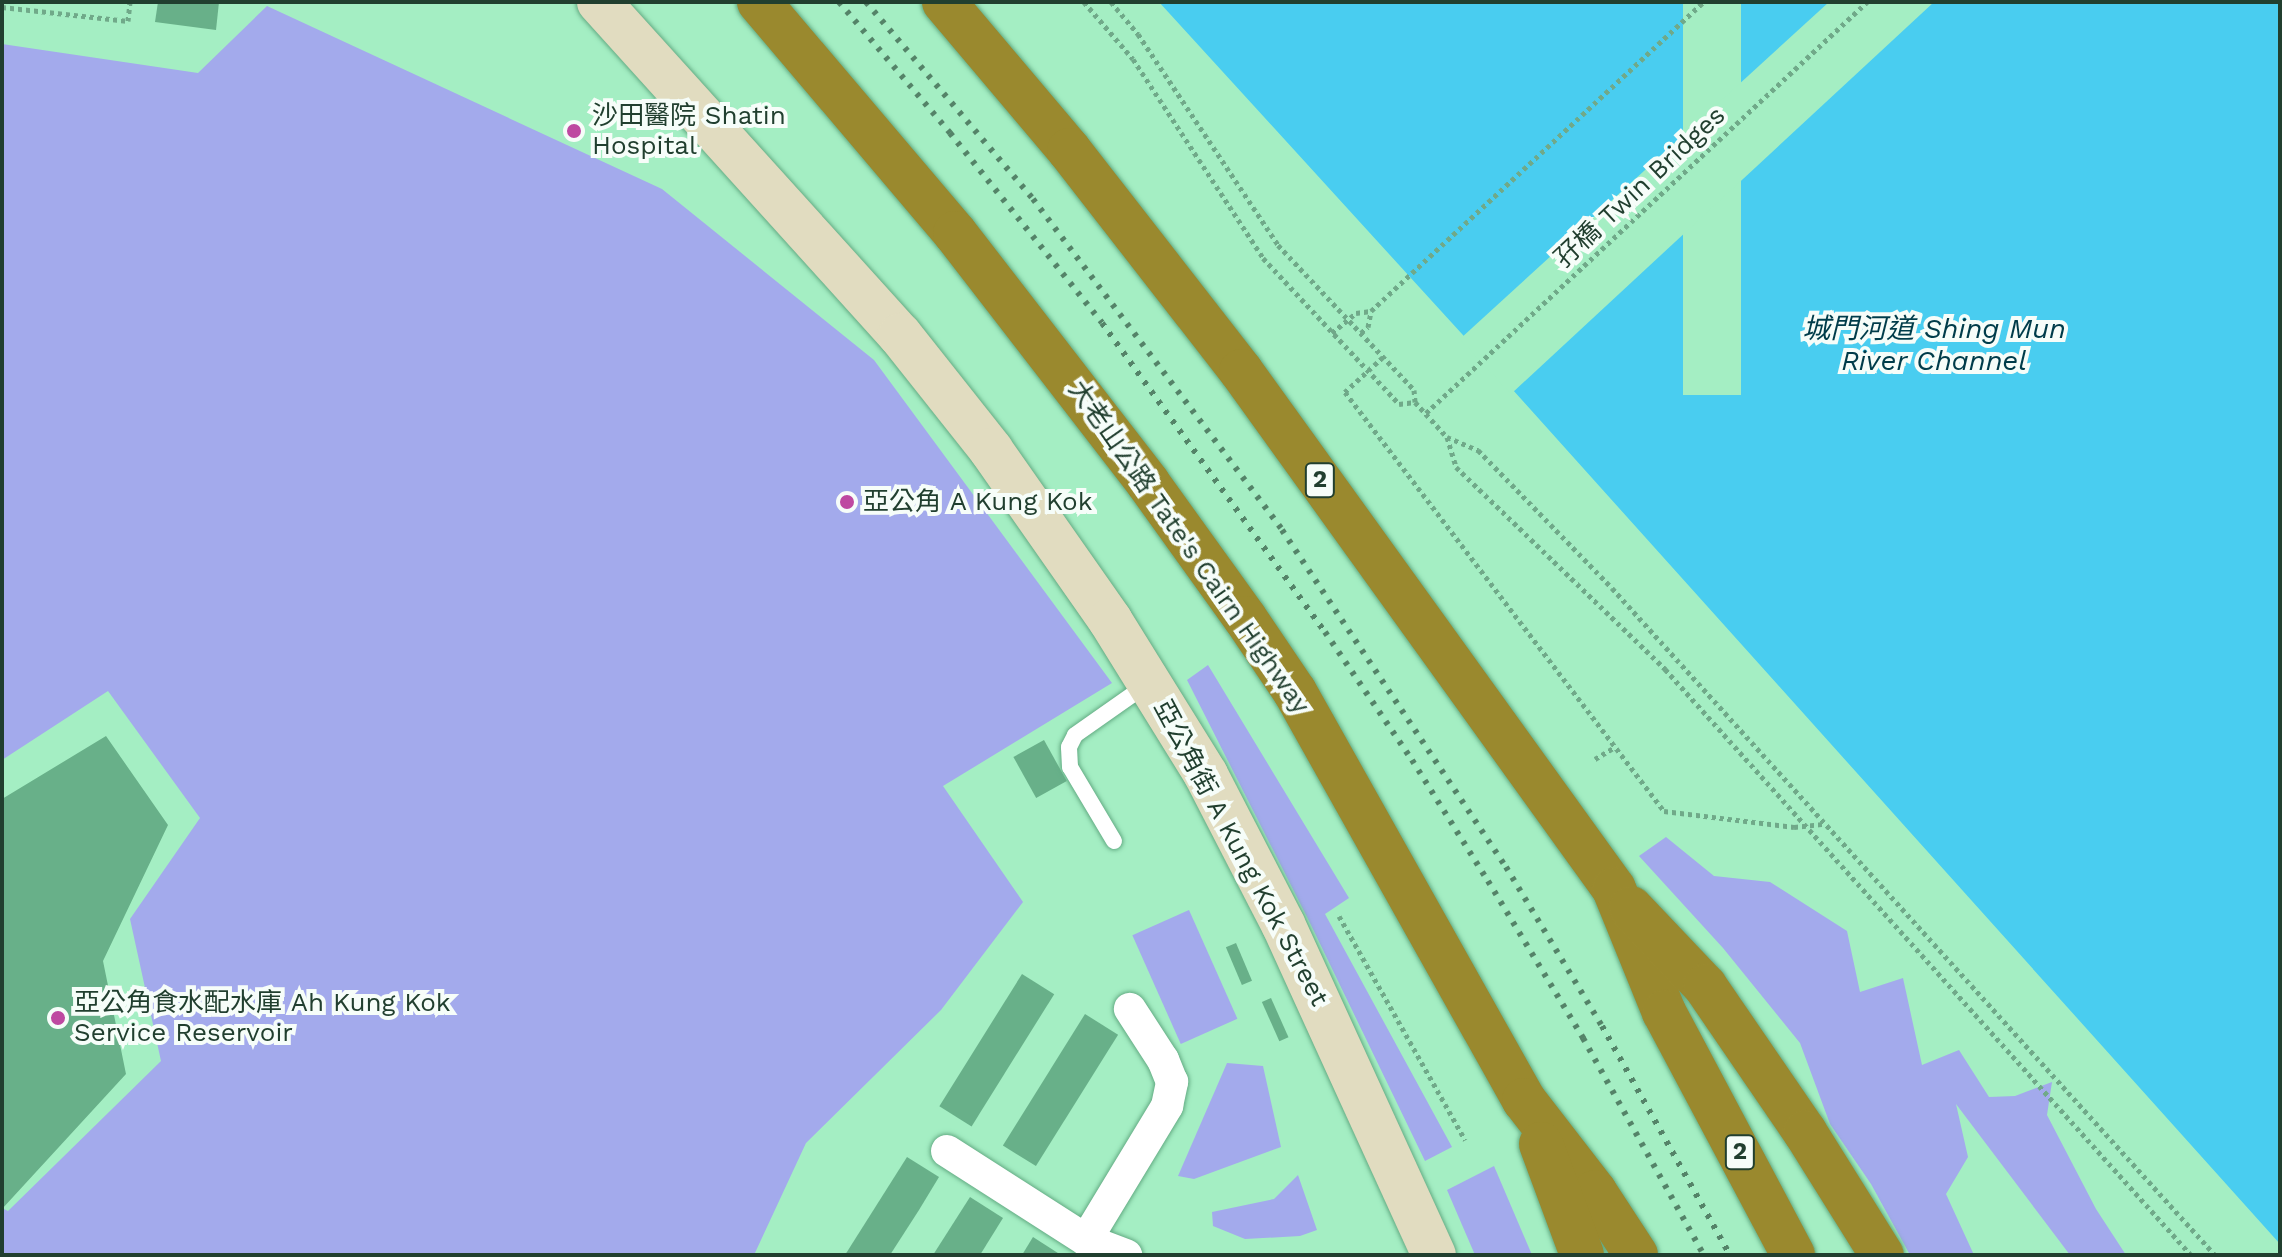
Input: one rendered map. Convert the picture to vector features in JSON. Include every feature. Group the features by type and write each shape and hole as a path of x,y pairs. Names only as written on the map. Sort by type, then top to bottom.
{"highway":[{"name":"大老山公路 Tate's Cairn Highway","path":"759,2 888,150 974,256 1148,483 1245,618 1295,692 1524,1100 1595,1192 1636,1255"},
{"name":"2","path":"944,2 1168,275 1393,579 1614,889 1664,1012 1793,1255"},
{"path":"1614,889 1705,986 1805,1132 1882,1255"},
{"path":"1524,1100 1582,1255"}],"main road":[{"name":"亞公角街 A Kung Kok Street","path":"599,2 910,347 1047,528 1150,682 1206,775 1283,924 1434,1255"}],"street":[{"path":"1086,1240 1167,1106 1172,1082 1130,1009"},
{"path":"947,1151 1086,1240 1126,1255"}],"lane":[{"path":"1114,841 1070,767 1069,747 1075,735 1150,682"}],"path":[{"path":"2,7 128,21 130,2"},
{"path":"1084,2 1133,59 1263,258 1399,404 1415,402"},
{"path":"1111,2 1138,34 1278,245 1414,390 1415,402 1447,437 1456,467 1635,637 2191,1255"},
{"path":"1332,333 1356,313 1371,311 1703,2"},
{"name":"孖橋 Twin Bridges","path":"1426,413 1867,2"},
{"path":"1361,333 1368,327 1371,311"},
{"path":"1383,357 1345,392 1664,811 1806,826 1825,824"},
{"path":"1447,437 1478,450 1595,570 2215,1255"},
{"path":"1595,759 1615,747"},
{"path":"1339,916 1465,1140"}],"shaded area":[{"path":"267,6 662,189 874,360 1112,683 943,786 1023,902 941,1010 806,1143 754,1255 2,1255 2,1208 8,1211 161,1061 130,919 200,818 108,691 2,760 2,44 198,73"},
{"path":"1208,665 1349,898 1325,914 1452,1147 1425,1161 1309,921 1187,680"},
{"path":"1666,837 1714,876 1770,882 1847,931 1860,992 1903,978 1922,1065 1959,1050 1989,1097 2015,1096 2052,1082 2047,1115 2096,1209 2126,1255 2070,1255 1956,1104 1968,1157 1946,1194 1974,1255 1910,1255 1871,1184 1830,1124 1800,1043 1723,948 1639,856"},
{"path":"1189,910 1237,1019 1181,1044 1132,935"},
{"path":"1227,1063 1263,1066 1281,1147 1194,1179 1178,1176"},
{"path":"1494,1166 1532,1255 1475,1255 1447,1190"},
{"path":"1298,1175 1317,1230 1300,1236 1245,1239 1213,1226 1212,1212 1274,1199"}],"water":[{"name":"城門河道 Shing Mun River Channel","path":"1159,2 2280,2 2280,1244 1504,380"}],"pier":[{"path":"1683,2 1741,2 1741,395 1683,395"},
{"path":"1829,2 1934,2 1511,394 1460,339"}],"building":[{"path":"158,2 219,2 216,30 155,22"},
{"name":"亞公角食水配水庫 Ah Kung Kok Service Reservoir","path":"106,736 168,825 103,961 126,1074 2,1209 2,799"},
{"path":"1044,740 1067,781 1036,798 1013,757"},
{"path":"1236,943 1252,981 1242,985 1226,947"},
{"path":"1022,974 1054,994 972,1126 939,1106"},
{"path":"1271,998 1288,1037 1279,1041 1262,1002"},
{"path":"1085,1014 1118,1035 1036,1166 1003,1145"},
{"path":"907,1157 939,1177 919,1210 890,1255 845,1255"},
{"path":"970,1197 1003,1218 980,1255 933,1255"},
{"path":"1033,1237 1061,1255 1022,1255"}],"railway":[{"path":"839,2 950,133 1102,323 1325,632 1412,760 1488,881 1583,1038 1704,1255"},
{"path":"866,2 1033,199 1282,530 1506,867 1602,1026 1730,1255"}],"place":[{"name":"沙田醫院 Shatin Hospital","path":"574,131"},
{"name":"亞公角 A Kung Kok","path":"847,502"},
{"name":"亞公角食水配水庫 Ah Kung Kok Service Reservoir","path":"58,1018"}]}
